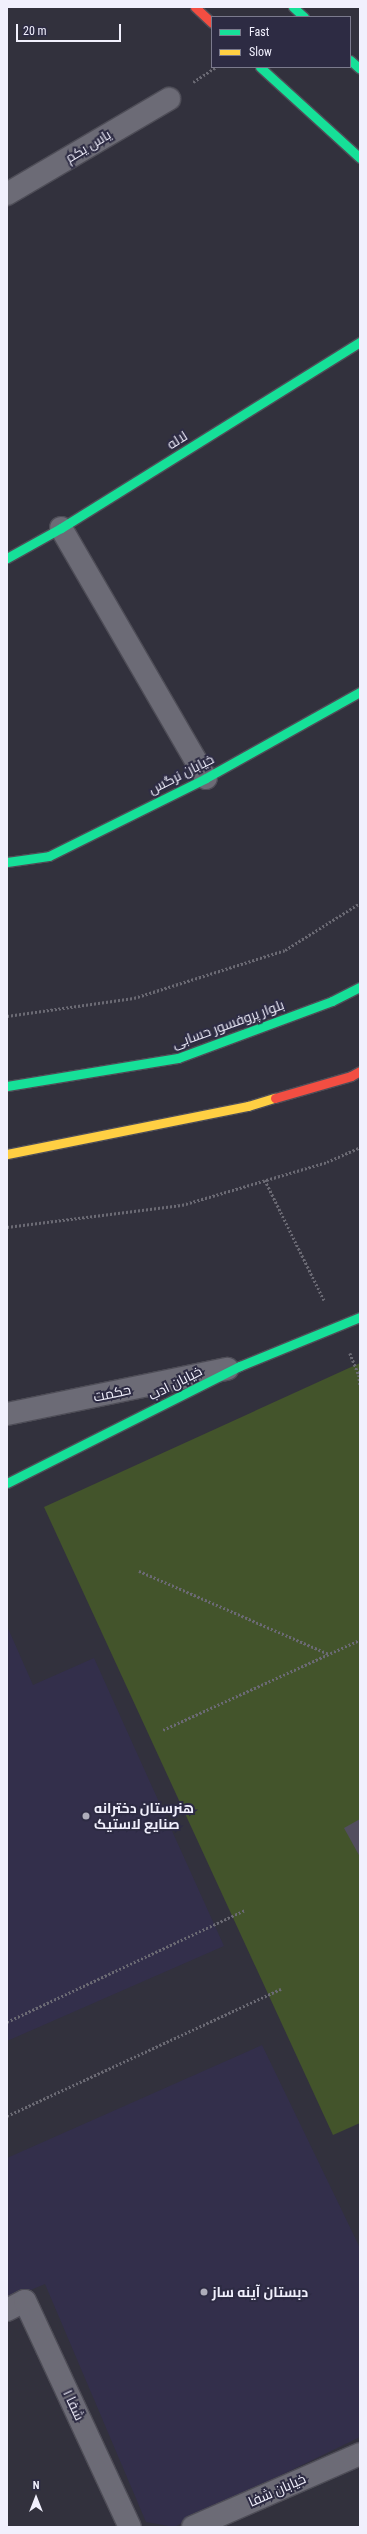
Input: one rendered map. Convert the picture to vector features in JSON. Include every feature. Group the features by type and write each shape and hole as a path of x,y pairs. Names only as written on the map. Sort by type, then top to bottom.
{"street":[{"path":"195,7 211,22"},
{"path":"293,7 303,16"},
{"path":"351,61 360,69"},
{"path":"261,68 360,158"},
{"name":"یاس یکم","path":"7,194 169,98"},
{"name":"لاله","path":"7,558 61,528 360,342"},
{"path":"61,528 206,778"},
{"name":"خیابان نرگس","path":"7,862 49,856 206,778 360,692"},
{"name":"بلوار پروفسور حسابی","path":"7,1086 178,1058 332,1001 360,987"},
{"path":"7,1154 248,1106 351,1076 360,1071"},
{"name":"خیابان ادب","path":"7,1483 240,1366 360,1317"},
{"name":"حکمت","path":"7,1414 240,1366"},
{"name":"شفا ۱","path":"7,2310 26,2302 130,2527"},
{"name":"خیابان شفا","path":"193,2527 360,2454"}],"path":[{"path":"7,1016 134,998 285,950 360,903"},
{"path":"7,1227 182,1205 327,1162 360,1147"},
{"path":"265,1180 338,1326 359,1375 360,1385"},
{"path":"139,1571 329,1654"},
{"path":"164,1730 360,1640"},
{"path":"7,2022 245,1910"},
{"path":"7,2116 281,1989"}],"shaded area":[{"name":"هنرستان دخترانه صنایع لاستیک","path":"7,1626 33,1685 94,1658 224,1946 7,2041"},
{"name":"دبستان آینه ساز","path":"262,2045 360,2248 360,2437 174,2527 146,2522 45,2284 7,2300 7,2158"}],"green space":[{"path":"360,1363 360,2123 333,2135 44,1507"}],"building":[{"path":"360,1819 360,1857 344,1828"}],"traffic: fast":[{"path":"293,7 303,16"},
{"path":"351,61 360,69"},
{"path":"261,68 360,158"},
{"path":"7,558 61,528 360,342"},
{"path":"7,862 49,856 206,778 360,692"},
{"path":"7,1086 178,1058 332,1001 360,987"},
{"path":"7,1483 240,1366 360,1317"}],"traffic: slow":[{"path":"7,1154 248,1106 275,1098"}],"traffic: jam":[{"path":"195,7 211,22"},
{"path":"275,1098 351,1076 360,1071"}],"place":[{"name":"هنرستان دخترانه صنایع لاستیک","path":"86,1816"},
{"name":"دبستان آینه ساز","path":"204,2292"}]}
